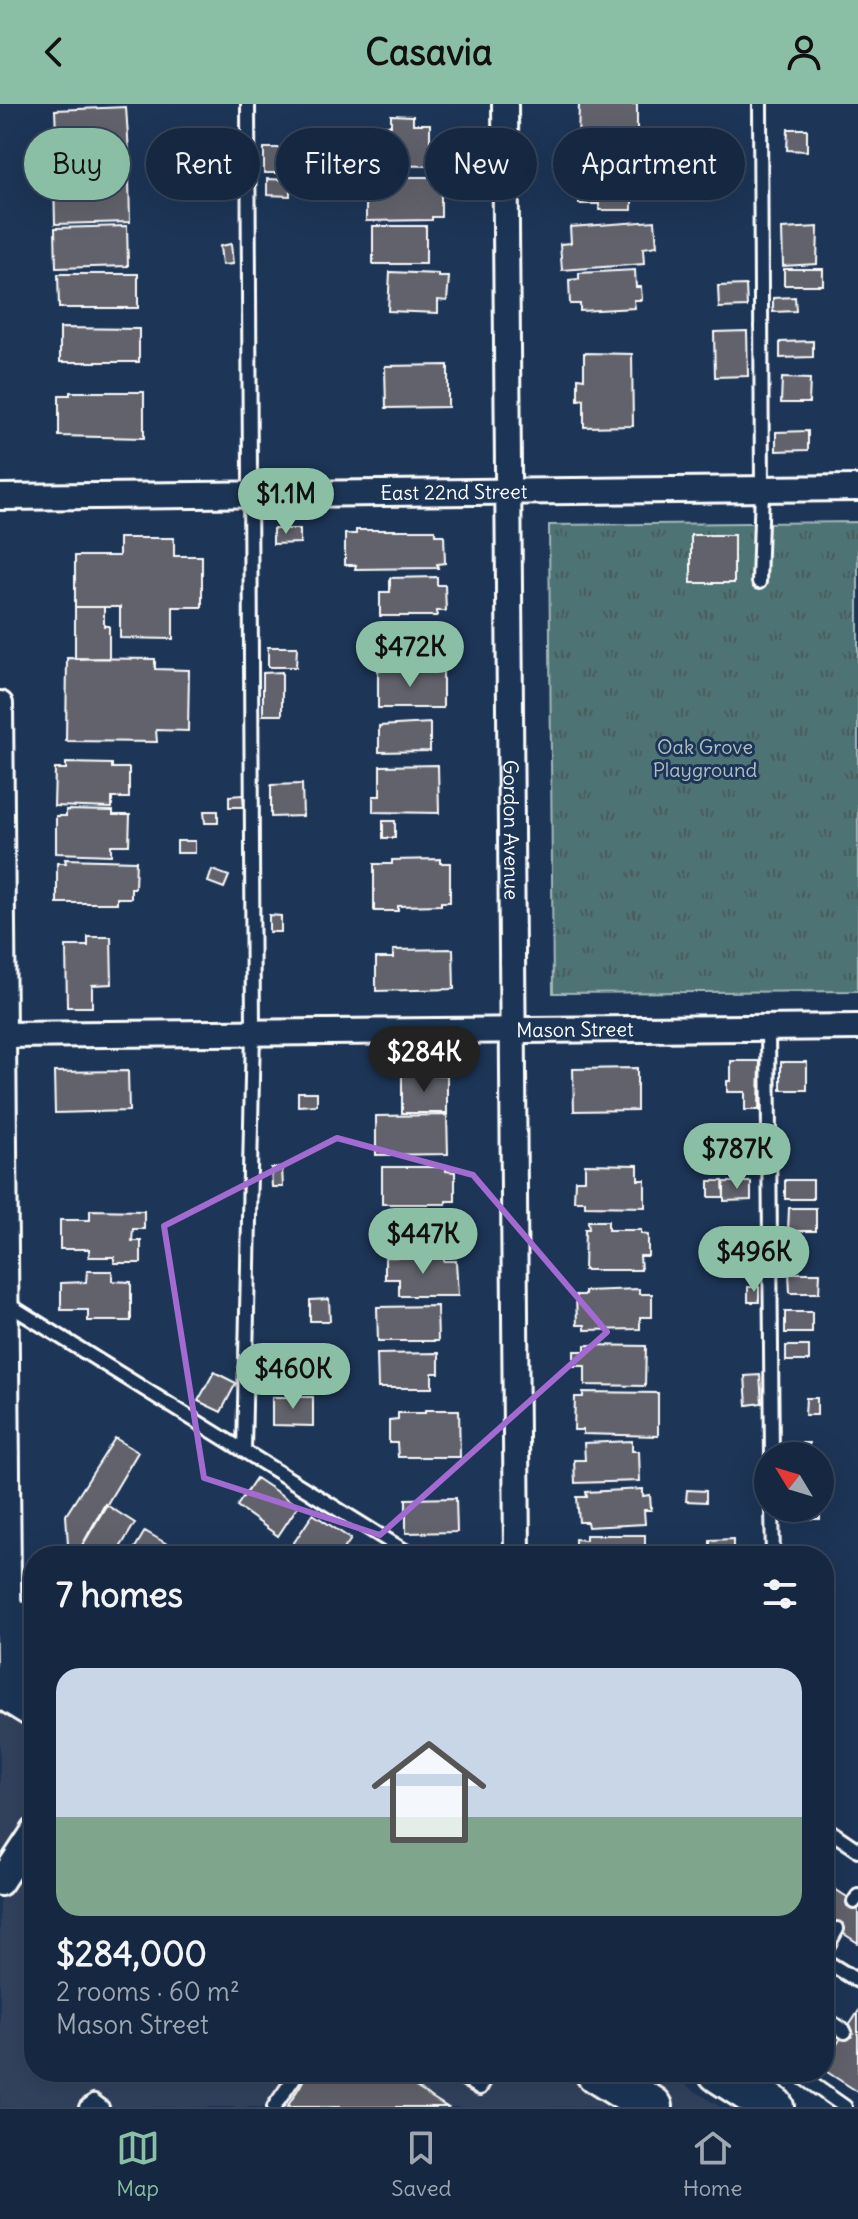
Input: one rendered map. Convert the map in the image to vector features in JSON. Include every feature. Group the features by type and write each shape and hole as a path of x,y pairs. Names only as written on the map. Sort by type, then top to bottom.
{"main road":[{"path":"612,2082 652,2107"}],"street":[{"name":"Gordon Avenue","path":"505,104 517,1546"},
{"name":"East 22nd Street","path":"0,497 858,488"},
{"path":"0,704 3,1502 14,1620 14,1695"},
{"name":"Mason Street","path":"3,1035 858,1027"},
{"path":"0,1883 24,1846"}],"lane":[{"path":"244,1451 253,1032 248,104"},
{"path":"759,582 762,489 760,104"},
{"path":"768,1028 772,1442"},
{"path":"3,1301 397,1546"},
{"path":"772,1522 773,1546"},
{"path":"834,1834 858,1850"},
{"path":"834,1934 837,1929"},
{"path":"834,1966 858,1981"},
{"path":"834,2024 845,2032"},
{"path":"274,2107 291,2082"},
{"path":"809,2082 845,2107"},
{"path":"86,2107 94,2101 102,2107"}],"highlighted area":[{"path":"337,1138 473,1175 607,1332 380,1535 204,1478 164,1226"}],"shaded area":[{"path":"0,1642 24,1658 24,2082 681,2082 720,2107 0,2107"}],"green space":[{"name":"Oak Grove Playground","path":"858,522 858,991 553,993 549,525"}],"building":[{"path":"579,104 637,104 637,128 578,128"},
{"path":"126,107 127,128 56,128 55,110"},
{"path":"391,115 413,116 413,124 430,124 430,128 425,128 425,166 409,166 409,128 377,128 377,125 391,125"},
{"path":"788,129 807,129 807,151 787,150"},
{"path":"264,148 276,148 276,173 264,173"},
{"path":"409,177 425,177 425,200 441,200 441,217 432,217 432,220 366,221 366,200 409,200"},
{"path":"267,179 276,179 276,195 267,195"},
{"path":"54,200 130,200 130,222 55,224"},
{"path":"579,200 632,200 632,210 599,210 599,204 579,204"},
{"path":"655,221 657,246 643,248 644,264 562,270 560,244 571,243 570,227"},
{"path":"127,226 128,266 56,268 55,228"},
{"path":"373,226 426,226 426,264 373,264"},
{"path":"818,227 817,264 783,266 782,229"},
{"path":"231,244 233,264 222,265 220,246"},
{"path":"784,269 823,269 823,285 784,285"},
{"path":"635,270 636,287 641,287 642,300 634,300 635,308 580,311 580,304 570,304 569,280 579,279 579,273"},
{"path":"390,272 449,277 447,301 438,300 438,313 388,311"},
{"path":"58,274 138,274 138,308 59,308"},
{"path":"746,285 747,307 719,308 718,286"},
{"path":"795,297 796,311 773,312 773,298"},
{"path":"60,328 139,329 139,362 60,362"},
{"path":"747,331 748,376 715,377 714,332"},
{"path":"813,341 813,357 780,358 780,342"},
{"path":"584,353 632,354 633,426 584,427 584,399 578,400 578,378 584,379"},
{"path":"448,365 448,407 386,408 385,366"},
{"path":"782,378 810,379 809,403 781,403"},
{"path":"70,392 144,392 144,438 59,436 59,395 70,395"},
{"path":"808,431 808,450 776,451 776,432"},
{"path":"273,529 300,529 300,543 273,544"},
{"path":"356,530 435,530 435,535 444,535 445,563 437,564 438,568 355,569 356,565 345,565 345,534 356,534"},
{"path":"691,535 734,535 734,583 691,583"},
{"path":"119,538 174,538 174,556 202,556 202,607 173,607 173,639 120,638 120,607 75,607 75,556 119,556"},
{"path":"437,577 437,585 445,585 446,611 436,611 437,616 380,616 380,592 390,592 390,578"},
{"path":"75,607 104,607 104,626 109,626 109,658 75,659"},
{"path":"268,647 297,647 296,667 268,667"},
{"path":"67,658 155,659 155,669 189,670 188,731 156,730 157,742 66,741"},
{"path":"378,670 443,670 443,708 378,708"},
{"path":"282,672 282,715 263,715 263,673"},
{"path":"430,723 430,751 379,752 379,726"},
{"path":"66,763 112,764 112,768 129,768 129,798 112,798 112,808 54,806 55,769 66,769"},
{"path":"438,765 439,813 373,812 373,796 380,796 380,766"},
{"path":"302,784 303,816 271,817 271,785"},
{"path":"243,795 244,807 229,807 229,796"},
{"path":"66,810 113,811 113,815 130,815 129,845 111,845 111,855 56,853 56,816 66,816"},
{"path":"204,811 218,811 218,823 205,823"},
{"path":"383,821 395,821 395,838 383,838"},
{"path":"177,841 195,841 195,853 177,853"},
{"path":"65,859 136,861 135,888 131,888 131,898 117,898 117,903 57,903 57,863 66,863"},
{"path":"440,859 440,863 450,863 450,902 398,906 398,911 374,911 374,864 392,864 392,860"},
{"path":"212,870 229,876 224,888 208,882"},
{"path":"269,915 281,916 281,932 269,932"},
{"path":"88,937 111,937 112,984 92,985 92,1007 67,1007 66,946 88,946"},
{"path":"453,949 454,989 376,991 376,958 393,958 393,950"},
{"path":"731,1061 760,1061 759,1110 745,1110 745,1092 727,1092 727,1081 731,1081"},
{"path":"781,1062 807,1062 807,1090 781,1090"},
{"path":"637,1068 637,1110 574,1111 573,1069"},
{"path":"128,1071 129,1111 55,1113 54,1072"},
{"path":"402,1075 447,1075 447,1113 402,1113"},
{"path":"298,1092 317,1092 317,1105 298,1106"},
{"path":"447,1115 448,1154 376,1155 376,1116"},
{"path":"585,1164 638,1165 638,1180 645,1180 645,1207 585,1206 585,1201 574,1201 575,1180 585,1180"},
{"path":"382,1167 446,1167 446,1171 455,1172 455,1201 446,1201 446,1204 382,1204"},
{"path":"271,1168 282,1168 283,1187 272,1187"},
{"path":"785,1180 813,1180 813,1199 785,1199"},
{"path":"709,1181 723,1181 724,1197 709,1197"},
{"path":"724,1182 751,1182 751,1200 724,1201"},
{"path":"789,1208 816,1208 816,1231 788,1231"},
{"path":"90,1210 144,1211 144,1229 133,1229 132,1241 141,1241 141,1263 114,1263 114,1257 89,1257 89,1249 60,1249 60,1220 90,1220"},
{"path":"382,1211 446,1211 446,1252 382,1252"},
{"path":"588,1221 608,1221 608,1230 641,1230 641,1234 648,1235 648,1256 640,1256 641,1270 584,1270"},
{"path":"751,1239 752,1269 725,1270 725,1240"},
{"path":"385,1257 456,1261 458,1296 399,1296 399,1279 385,1279"},
{"path":"87,1271 112,1271 112,1281 131,1282 131,1321 88,1321 88,1310 61,1310 61,1283 86,1282"},
{"path":"789,1273 820,1273 819,1293 790,1293"},
{"path":"748,1287 759,1287 759,1302 748,1302"},
{"path":"639,1289 639,1294 652,1294 652,1317 640,1317 640,1329 585,1330 585,1325 577,1325 576,1295 585,1295 585,1291"},
{"path":"329,1299 330,1321 310,1321 310,1300"},
{"path":"437,1306 438,1341 378,1341 377,1307"},
{"path":"785,1312 812,1312 812,1333 785,1333"},
{"path":"585,1345 646,1346 645,1386 585,1385 585,1366 574,1366 574,1351 585,1351"},
{"path":"786,1346 809,1346 809,1361 786,1361"},
{"path":"439,1353 439,1373 432,1373 432,1388 378,1388 377,1354"},
{"path":"214,1372 236,1383 221,1412 198,1401"},
{"path":"760,1375 762,1403 747,1405 745,1376"},
{"path":"583,1392 658,1393 658,1436 583,1434 583,1430 574,1430 575,1397 583,1397"},
{"path":"272,1397 313,1397 313,1426 272,1425"},
{"path":"806,1398 817,1398 817,1415 805,1415"},
{"path":"425,1410 459,1410 460,1457 398,1457 397,1443 389,1443 389,1420 398,1419 398,1413 425,1413"},
{"path":"115,1438 138,1452 82,1546 68,1544 66,1515"},
{"path":"632,1441 632,1451 639,1451 640,1481 575,1483 574,1460 585,1460 584,1443"},
{"path":"256,1478 298,1506 278,1536 237,1506"},
{"path":"643,1489 643,1496 650,1495 651,1510 644,1510 645,1524 588,1527 587,1522 579,1522 577,1497 587,1497 586,1492"},
{"path":"687,1490 706,1491 706,1502 686,1501"},
{"path":"456,1498 457,1532 406,1533 406,1499"},
{"path":"105,1504 135,1523 121,1546 82,1546"},
{"path":"313,1514 351,1539 346,1546 292,1546"},
{"path":"145,1531 170,1546 136,1546"},
{"path":"586,1535 645,1535 645,1546 575,1546 575,1539 586,1540"},
{"path":"733,1539 733,1546 710,1546 710,1540"},
{"path":"834,1888 858,1904 858,1943 834,1927"},
{"path":"858,2012 858,2092 834,2076 834,2049"},
{"path":"303,2082 408,2082 447,2107 287,2107"}]}
